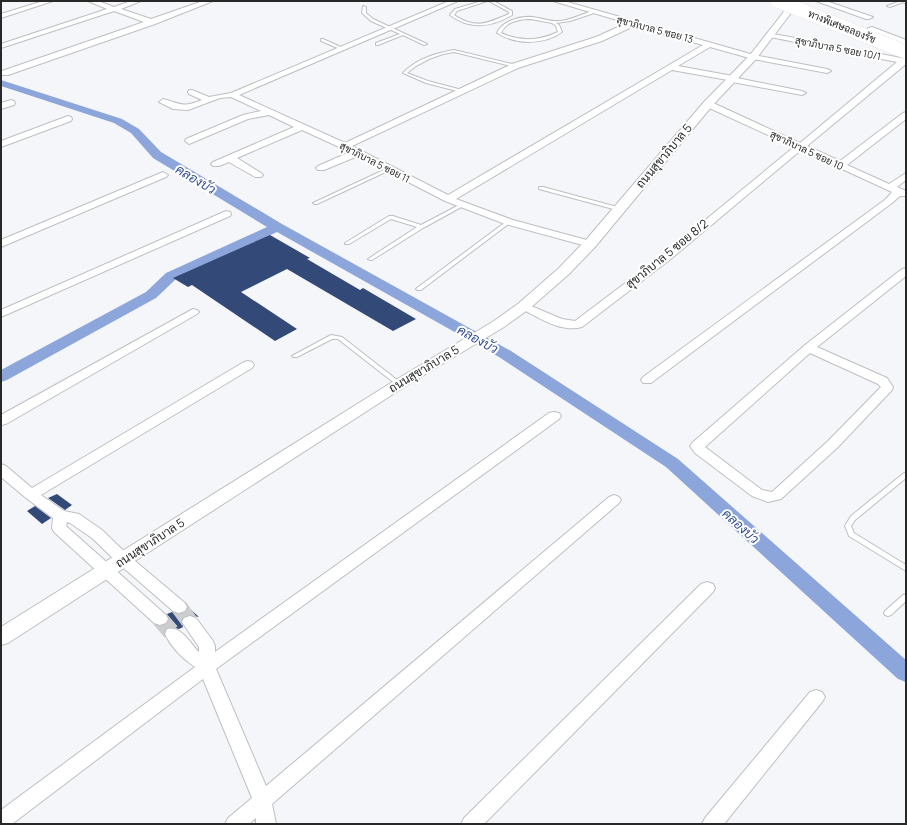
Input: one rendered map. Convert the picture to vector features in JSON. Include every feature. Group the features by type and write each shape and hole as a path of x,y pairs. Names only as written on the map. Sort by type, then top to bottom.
{"highway":[{"name":"ทางพิเศษฉลองรัช","path":"778,1 905,58"},
{"name":"ทางพิเศษฉลองรัช","path":"795,1 906,45"}],"street":[{"path":"1,16 50,1"},
{"path":"91,1 152,22"},
{"path":"108,1 160,18"},
{"path":"1,46 138,1"},
{"path":"5,73 210,1"},
{"path":"163,102 179,108 185,108 221,95 232,95 455,1"},
{"name":"สุขาภิบาล 5 ซอย 13","path":"556,1 753,57 827,70"},
{"name":"ถนนสุขาภิบาล 5","path":"1,637 399,384 499,324 524,306 564,271 590,244 708,104 753,57 787,13 790,1"},
{"path":"819,1 869,18"},
{"path":"345,146 515,66 599,39 634,23"},
{"name":"สุขาภิบาล 5 ซอย 10/1","path":"770,35 905,58"},
{"path":"448,199 710,44"},
{"path":"800,147 905,58"},
{"path":"670,67 802,93"},
{"path":"192,92 208,99"},
{"name":"สุขาภิบาล 5 ซอย 11","path":"232,95 359,152 448,199 509,222 590,244"},
{"path":"1,106 12,103"},
{"name":"สุขาภิบาล 5 ซอย 10","path":"708,104 898,192"},
{"path":"189,141 246,117 270,112"},
{"path":"841,165 906,115"},
{"path":"1,144 68,120"},
{"path":"216,164 303,126"},
{"name":"สุขาภิบาล 5 ซอย 8/2","path":"524,306 561,322 570,325 578,325 668,256 800,147"},
{"path":"321,168 359,152"},
{"path":"230,158 258,175"},
{"path":"1,244 163,175"},
{"path":"647,380 889,201 898,192 906,176"},
{"path":"1,314 226,214"},
{"path":"809,348 883,381 887,388 833,444 776,496 764,496 757,493 700,450 697,446 809,348 906,271"},
{"path":"1,421 193,312"},
{"path":"32,495 248,365"},
{"path":"1,821 207,667 554,416"},
{"path":"2,472 60,516 74,518 98,534 124,560 179,608"},
{"path":"235,824 614,500"},
{"path":"60,516 59,528 160,619"},
{"path":"471,824 707,588"},
{"path":"190,622 207,646 207,667 262,800 266,824"},
{"path":"173,634 192,656 207,667"},
{"path":"712,824 816,697"}],"lane":[{"path":"485,1 456,10 452,15 460,20 479,26 510,15 511,12 491,1"},
{"path":"890,6 904,1"},
{"path":"364,7 364,13 367,16 389,28 425,44"},
{"path":"553,22 557,25 560,32 542,40 517,40 499,33 500,29 504,25 521,19 529,18 553,22 566,21 593,12"},
{"path":"377,44 403,34"},
{"path":"322,40 341,48"},
{"path":"461,91 427,82 405,73 408,69 430,58 445,52 454,51 515,66"},
{"path":"315,202 390,169"},
{"path":"541,188 619,209"},
{"path":"370,259 463,205"},
{"path":"347,243 391,217 421,228"},
{"path":"419,289 509,222"},
{"path":"295,356 331,337 340,338 399,384"},
{"path":"906,475 853,518 848,526 851,534 906,568"},
{"path":"888,613 906,597"}],"building":[{"path":"270,235 310,258 307,259 360,290 363,288 416,319 393,331 287,269 241,292 297,329 275,341 192,285 188,287 173,278"},
{"path":"57,494 72,505 65,510 48,498"},
{"path":"35,506 51,518 42,524 27,511"},
{"path":"188,607 199,617 190,615 184,617 181,621 183,627 179,629 172,627 167,628 164,632 157,626 167,624 169,620 167,614 172,612 179,614 185,612"}],"waterway":[{"name":"คลองบัว","path":"1,83 118,121 135,131 157,155 277,227"},
{"path":"1,377 151,295 171,276 277,227"},
{"name":"คลองบัว","path":"277,227 505,354 672,463 906,673"}],"tunnel":[{"path":"179,607 190,622"},
{"path":"160,619 173,634"}]}
